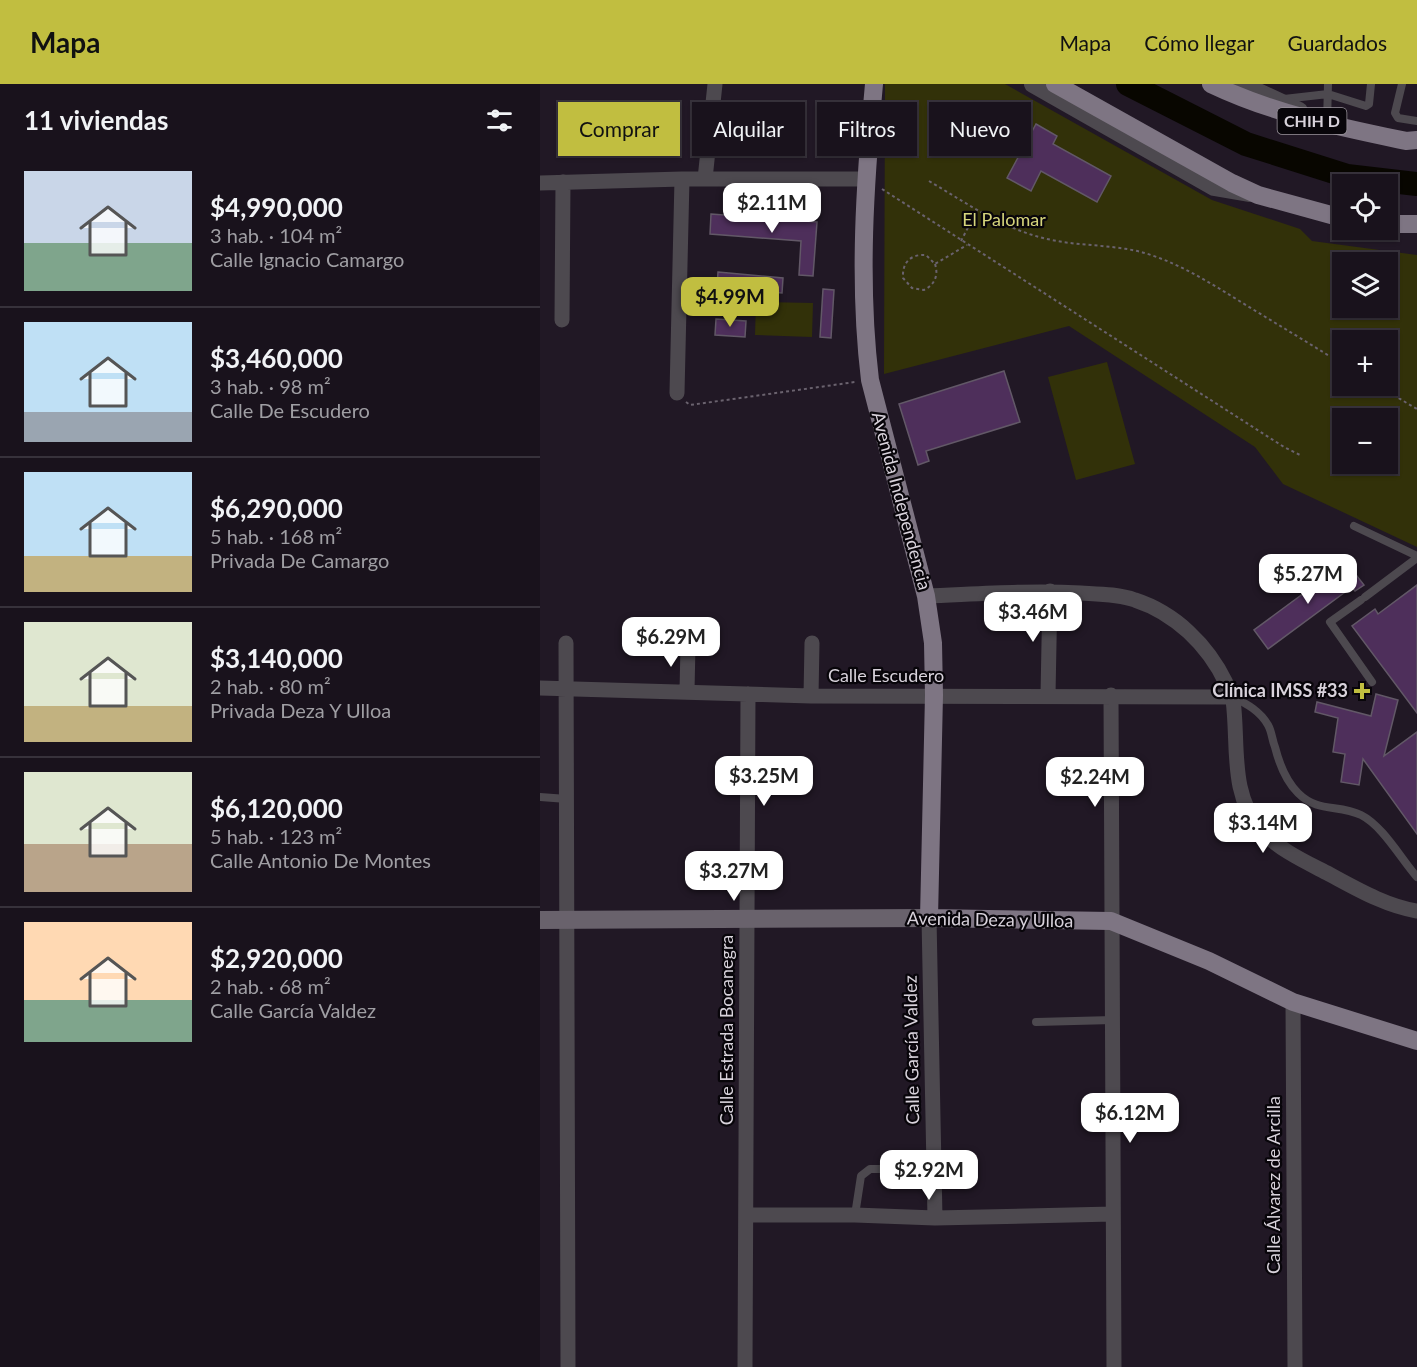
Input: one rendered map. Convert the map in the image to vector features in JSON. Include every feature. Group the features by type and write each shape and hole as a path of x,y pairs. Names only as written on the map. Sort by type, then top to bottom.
{"main road":[{"name":"Avenida Independencia","path":"874,84 866,179 862,288 870,380 926,596 933,643 929,918"},
{"path":"1055,84 1232,183 1258,195 1332,215"},
{"name":"CHIH D","path":"1211,84 1239,97 1321,123 1406,141 1417,140"},
{"path":"1398,224 1417,224"},
{"name":"Avenida Deza y Ulloa","path":"540,920 929,918 1111,921 1209,961 1293,1002 1360,1025 1417,1041"}],"street":[{"path":"705,179 715,84"},
{"path":"1033,84 1214,187 1258,195"},
{"path":"1241,84 1295,107 1321,123"},
{"path":"540,183 682,179 866,179"},
{"path":"677,393 682,179"},
{"path":"562,320 563,182"},
{"path":"1048,695 1050,591"},
{"path":"926,596 1050,591 1110,594 1134,599 1164,613 1202,646 1219,668 1233,697 1238,785 1244,803 1261,830 1286,851 1363,893 1404,909 1417,911"},
{"path":"566,643 568,1367"},
{"path":"811,696 812,643"},
{"path":"687,691 688,645"},
{"name":"Calle Escudero","path":"540,688 811,696 1233,697"},
{"name":"Calle Estrada Bocanegra","path":"745,1367 748,694"},
{"path":"1111,695 1114,1367"},
{"name":"Calle García Valdez","path":"929,918 935,1218"},
{"name":"Calle Álvarez de Arcilla","path":"1293,1002 1295,1367"},
{"path":"746,1215 935,1218 1113,1214"}],"lane":[{"path":"1321,123 1328,84"},
{"path":"1276,100 1328,94 1366,106 1369,104 1371,84"},
{"path":"1402,84 1395,113 1398,118 1417,121"},
{"path":"1354,526 1417,557 1330,622 1372,682"},
{"path":"1233,697 1249,705 1261,715 1270,728 1274,747 1284,772 1295,790 1309,803 1353,813 1367,820 1385,837 1417,877"},
{"path":"540,797 567,799"},
{"path":"1036,1022 1113,1020"},
{"path":"855,1215 859,1183 865,1172 881,1168 897,1169"}],"path":[{"path":"866,179 1284,447 1302,456"},
{"path":"929,181 1008,227 1044,238 1149,254 1174,263 1332,358"},
{"path":"961,241 977,210"},
{"path":"935,264 967,245"},
{"path":"915,255 926,255 935,264 936,278 933,284 924,290 912,288 903,278 905,264 915,255"},
{"path":"677,393 690,405 870,380"},
{"path":"1394,396 1417,410"}],"green space":[{"name":"El Palomar","path":"885,84 1005,84 1212,200 1300,229 1312,241 1394,252 1332,252 1332,318 1398,318 1398,252 1417,255 1417,547 1283,484 1255,447 1069,326 884,374 885,156 917,156 917,102 885,102"},
{"path":"756,302 813,303 812,337 755,335"},
{"path":"1107,362 1135,464 1076,480 1048,377"}],"building":[{"path":"1036,124 1057,136 1053,144 1111,176 1097,202 1041,171 1031,191 1007,178 1019,156 1031,156 1031,133"},
{"path":"711,214 817,222 813,276 799,275 801,241 710,234"},
{"path":"718,272 783,278 782,293 717,288"},
{"path":"823,289 834,290 831,338 820,337"},
{"path":"716,319 746,321 745,337 715,335"},
{"path":"1004,371 1020,422 926,451 929,461 918,465 899,404"},
{"path":"1346,562 1364,585 1355,591 1352,587 1268,649 1254,630"},
{"path":"1417,585 1417,713 1352,626 1375,609 1378,614"},
{"path":"1376,694 1398,700 1384,756 1417,732 1417,834 1363,759 1359,785 1341,782 1345,754 1333,752 1338,718 1315,712 1317,702 1371,716"}],"waterway":[{"path":"1128,84 1246,144 1347,176 1417,184"}],"place":[{"name":"Clínica IMSS #33","path":"1362,691"}]}
